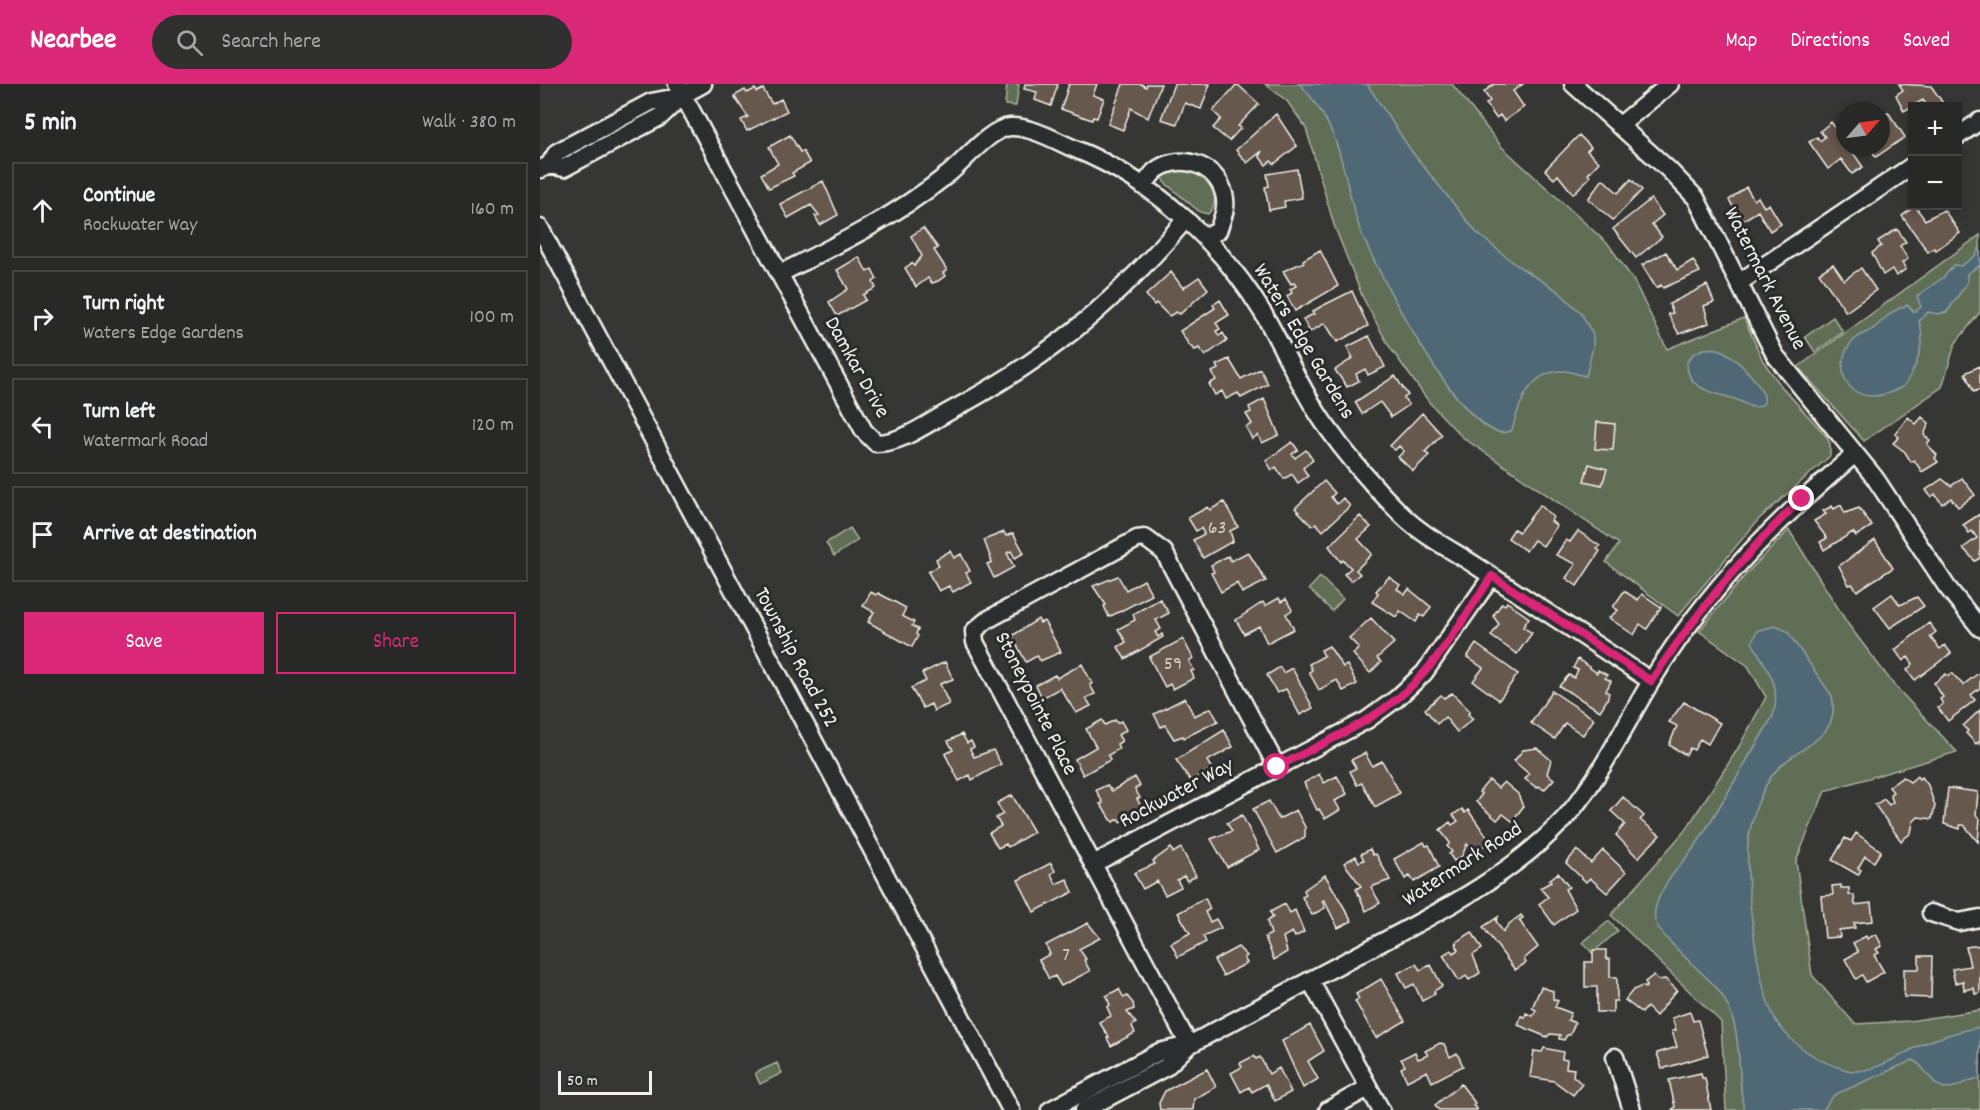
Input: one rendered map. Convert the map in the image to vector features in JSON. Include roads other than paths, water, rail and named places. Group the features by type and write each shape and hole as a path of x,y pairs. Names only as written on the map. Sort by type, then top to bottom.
{"street":[{"path":"544,168 556,152 651,102 680,90 704,84"},
{"name":"Watermark Avenue","path":"1574,84 1669,170 1696,198 1775,355 1875,478 1947,587 1980,628"},
{"path":"1619,126 1670,84"},
{"name":"Damkar Drive","path":"680,90 864,431 876,443 894,441 984,393 1053,349 1128,284 1186,219"},
{"path":"1962,133 1980,121"},
{"name":"Waters Edge Gardens","path":"779,274 908,204 949,174 1001,129 1021,128 1107,164 1143,186 1186,219 1232,267 1262,311 1319,414 1366,477 1405,519 1651,681"},
{"path":"1143,186 1156,170 1178,161 1199,163 1214,176 1224,194 1225,213 1218,231 1205,237"},
{"path":"1740,282 1908,169"},
{"name":"Township Road 252","path":"540,228 1011,1110"},
{"name":"Watermark Road","path":"1050,1110 1159,1052 1189,1045 1452,905 1536,846 1564,818 1590,786 1621,738 1651,681 1693,618 1752,549 1802,499 1855,454"},
{"name":"Stoneypointe Place","path":"1189,1045 975,642 974,631 981,623 1137,539 1145,538 1164,552 1277,767"},
{"name":"Rockwater Way","path":"1093,864 1367,720 1396,699 1424,674 1492,576"},
{"path":"1931,913 1959,922 1980,918"},
{"path":"1310,980 1381,1110"},
{"name":"Watermark Road","path":"1084,1110 1166,1067 1189,1045"},
{"path":"1615,1057 1632,1110"},
{"path":"1328,1110 1368,1088"}],"water":[{"path":"1300,84 1367,84 1412,152 1477,233 1515,264 1558,291 1581,313 1593,335 1593,347 1586,376 1563,371 1542,376 1528,390 1523,399 1512,430 1494,430 1473,415 1450,389 1427,355 1386,284 1358,225 1334,137 1319,109"},
{"path":"1980,247 1980,265 1967,274 1967,283 1947,312 1938,314 1928,312 1919,321 1922,337 1919,355 1904,386 1877,396 1862,395 1854,390 1844,376 1843,367 1844,357 1854,340 1898,309 1908,305 1914,312 1921,307 1917,296 1944,277 1954,265 1961,266 1976,255"},
{"path":"1703,349 1718,349 1740,364 1761,389 1764,403 1756,407 1749,406 1738,400 1710,392 1696,384 1691,379 1687,362 1693,354"},
{"path":"1775,626 1787,631 1832,696 1833,712 1830,724 1823,734 1780,766 1771,777 1759,801 1751,828 1748,862 1753,932 1762,979 1773,1015 1786,1034 1804,1050 1836,1067 1857,1071 1886,1063 1923,1044 1980,1027 1980,1078 1952,1088 1942,1087 1913,1060 1834,1095 1823,1110 1744,1110 1736,1031 1725,1001 1716,987 1657,926 1655,911 1663,890 1698,842 1773,716 1776,694 1772,677 1752,642 1757,631"}]}
